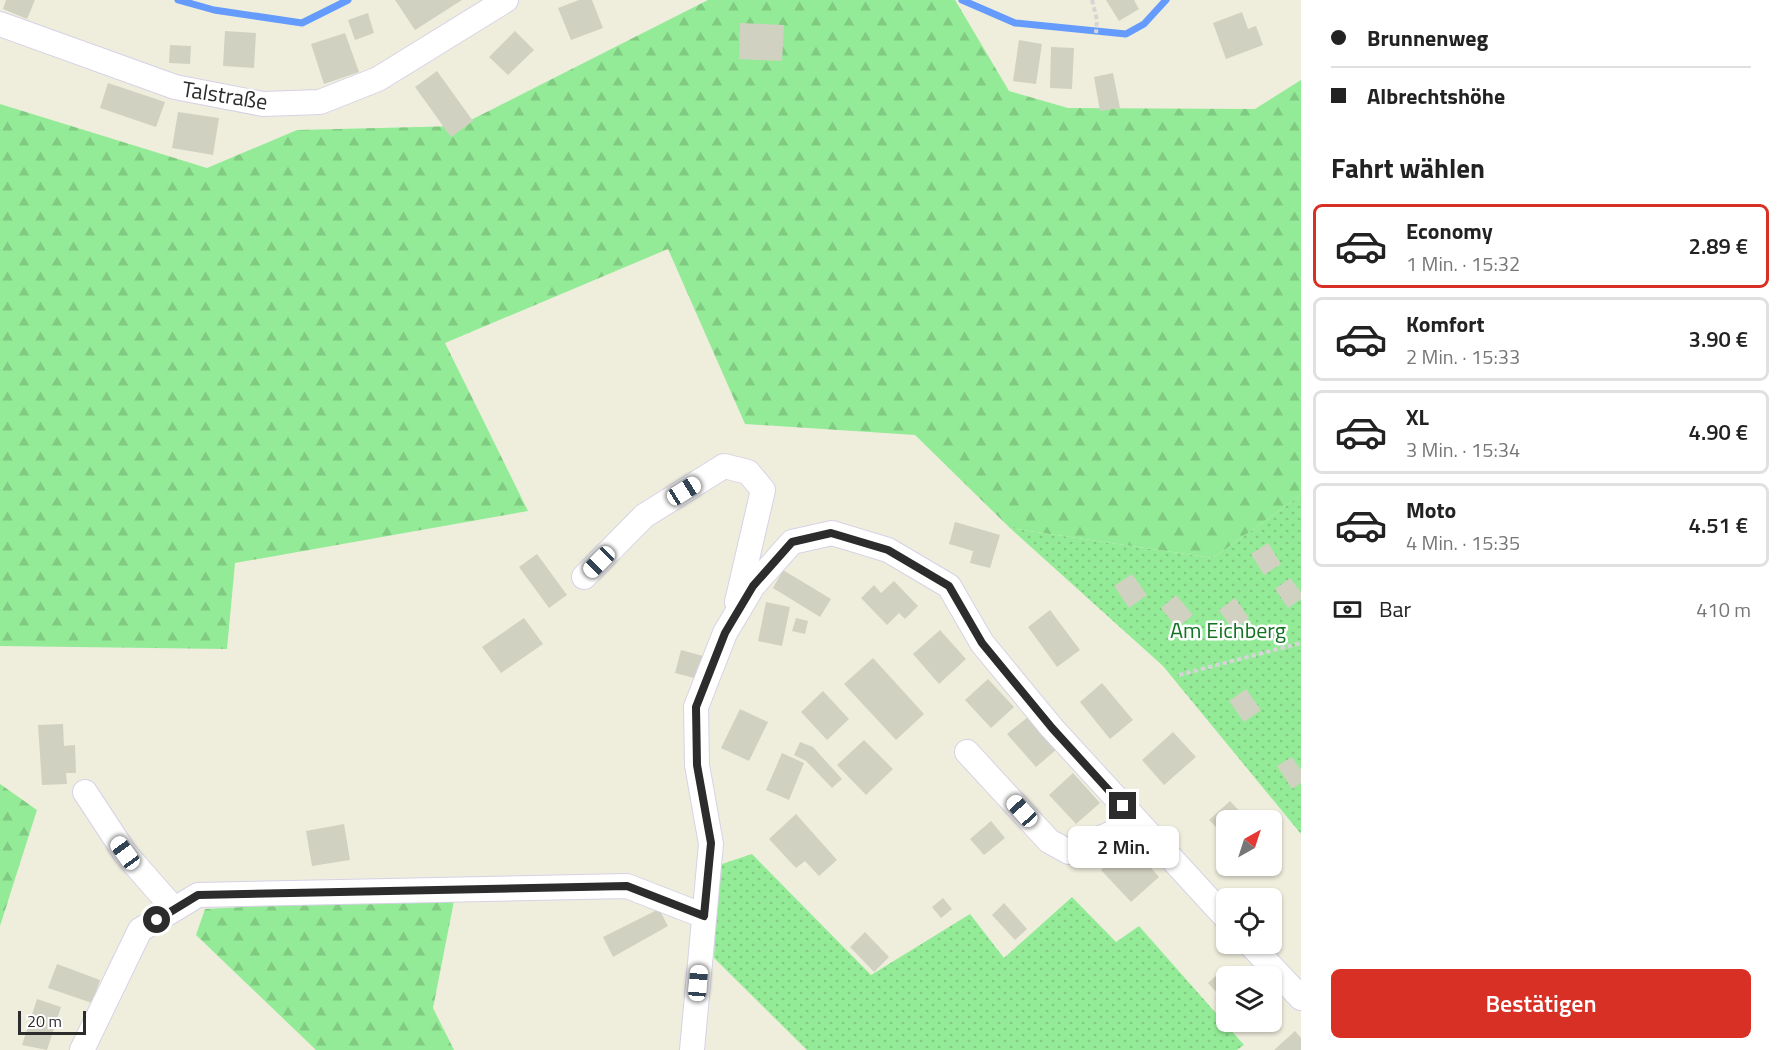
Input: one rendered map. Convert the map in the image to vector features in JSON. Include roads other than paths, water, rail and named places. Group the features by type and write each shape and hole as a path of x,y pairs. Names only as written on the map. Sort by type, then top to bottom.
{"street":[{"name":"Talstraße","path":"0,24 175,87 263,104 320,102 378,80 506,0"},
{"path":"584,577 644,516 724,466 748,472 763,490 735,616"},
{"path":"692,1050 711,843 697,765 696,707 725,633 753,586 792,542 831,533 888,550 949,586 982,643 1052,728 1216,906"},
{"path":"967,752 1049,841 1069,852 1137,822"},
{"path":"85,792 125,853 174,909"},
{"path":"82,1050 140,930 198,895 627,886 704,916"},
{"path":"1259,954 1301,998"}],"waterway":[{"path":"178,0 214,10 302,23 348,0"},
{"path":"962,0 1015,23 1126,34 1144,24 1166,0"}],"park label":[{"name":"Am Eichberg","path":"1228,630"}]}
